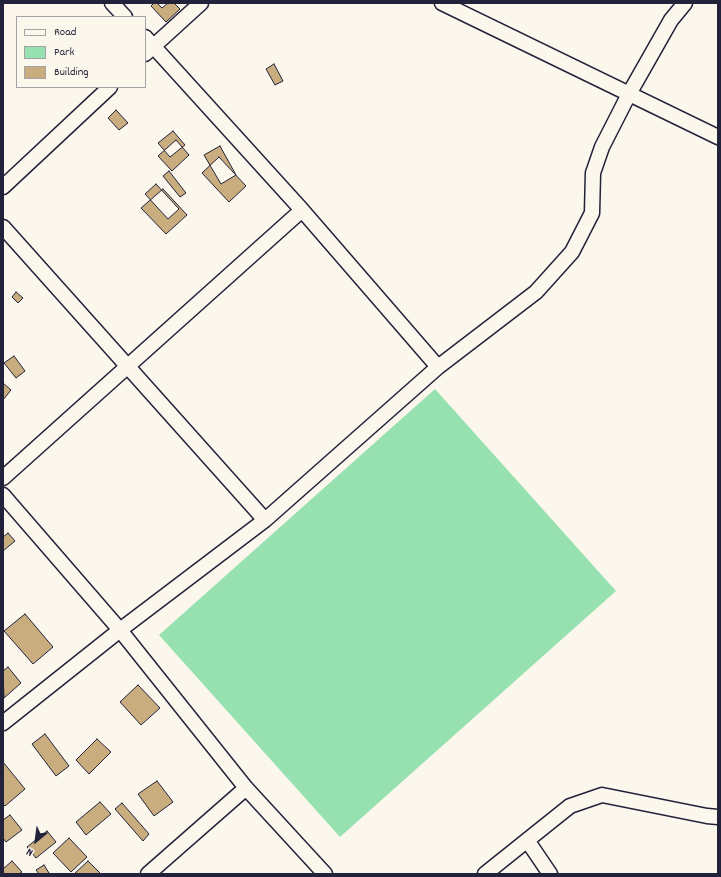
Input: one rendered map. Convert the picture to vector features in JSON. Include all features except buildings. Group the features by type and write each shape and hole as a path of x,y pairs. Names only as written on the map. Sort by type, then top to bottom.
{"street":[{"path":"112,3 125,16"},
{"path":"201,3 148,46 302,210 438,367"},
{"path":"442,3 718,138"},
{"path":"3,723 120,630 265,520 438,367 536,292 572,252 592,213 593,174 602,147 629,94 671,20 685,3"},
{"path":"3,187 109,88"},
{"path":"3,478 302,210"},
{"path":"3,227 265,520"},
{"path":"3,495 120,630 246,788 325,874"},
{"path":"148,874 246,788"},
{"path":"485,874 570,806 602,795 718,817"},
{"path":"527,840 550,874"}],"green space":[{"path":"435,389 616,591 340,837 159,635"}]}
